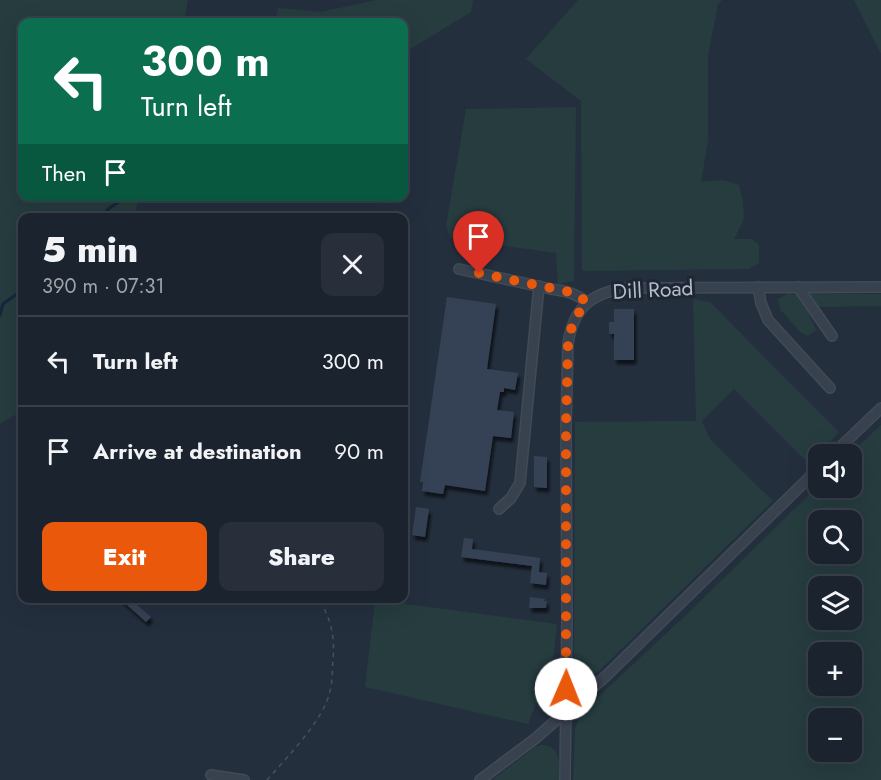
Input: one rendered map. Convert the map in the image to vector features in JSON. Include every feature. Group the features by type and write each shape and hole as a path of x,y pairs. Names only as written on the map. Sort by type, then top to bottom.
{"street":[{"path":"459,269 574,293 587,302"},
{"path":"499,509 511,498 520,483 539,286"},
{"path":"758,287 768,320 830,388"},
{"path":"798,287 832,336"},
{"name":"Dill Road","path":"565,780 568,344 570,332 579,311 587,302 613,289 881,287"},
{"path":"843,444 881,408"},
{"path":"480,780 566,713 808,479"},
{"path":"211,775 244,780"}],"path":[{"path":"267,780 321,713 330,691 334,634 321,603"}],"green space":[{"path":"0,0 188,0 185,18 18,18 18,201 138,201 135,213 18,213 18,413 0,424"},
{"path":"376,0 473,0 471,12 408,51 408,18 276,18 278,8 320,12"},
{"path":"578,0 722,0 718,4 708,56 708,140 701,182 723,180 739,185 744,219 734,239 752,239 759,245 759,263 749,269 582,271 581,101 526,59"},
{"path":"854,0 881,0 881,54"},
{"path":"576,107 574,281 558,284 556,253 450,238 446,226 466,109"},
{"path":"789,293 801,297 816,330 808,336 800,332 780,309 778,299"},
{"path":"807,293 881,294 881,306 818,307"},
{"path":"693,299 710,302 839,432 828,444 808,444 808,463 734,389 702,421 710,439 773,501 600,670 588,676 581,675 574,664 575,422 696,421"},
{"path":"881,425 881,780 573,780 575,730 579,717 808,496 808,498 862,498 861,444"},
{"path":"375,603 398,603 557,624 553,661 528,724 365,687"},
{"path":"548,746 556,752 560,780 492,780 535,747"}],"building":[{"path":"447,297 496,304 487,369 518,373 515,390 504,388 504,392 500,392 497,410 514,412 511,438 493,436 485,491 445,485 443,494 422,491 423,482 420,482"},
{"path":"614,309 634,309 634,360 614,360 614,334 609,334 609,322 614,322"},
{"path":"534,456 547,457 547,488 534,487"},
{"path":"416,507 429,509 425,537 412,535"},
{"path":"464,538 473,539 472,549 540,558 539,572 547,573 546,585 530,583 532,566 461,557"},
{"path":"530,597 545,599 546,608 529,608"},
{"path":"125,603 135,603 151,617 146,622"}],"waterway":[{"path":"106,213 110,207 121,201"},
{"path":"0,315 3,304 18,293"}],"route":[{"path":"479,273 574,293 587,302 574,321 568,344 566,689"}]}
